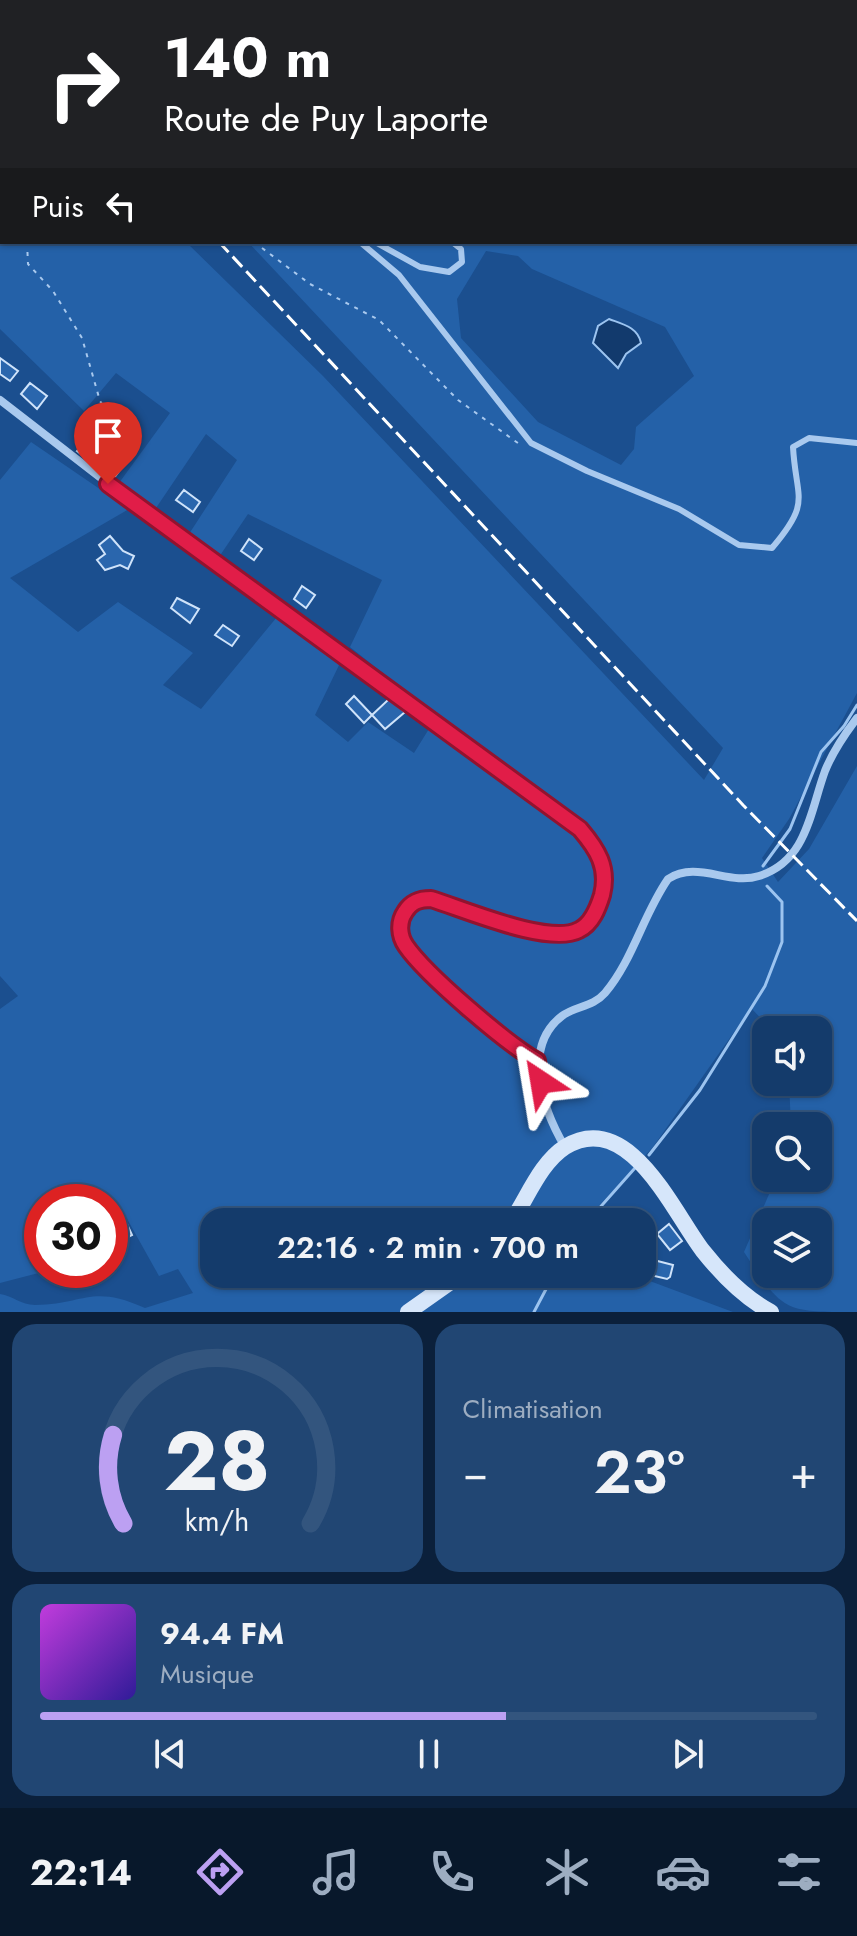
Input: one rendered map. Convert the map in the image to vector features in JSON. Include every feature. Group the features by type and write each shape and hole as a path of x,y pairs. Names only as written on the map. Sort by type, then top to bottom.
{"main road":[{"path":"520,1208 547,1166 565,1147 601,1140 627,1150 645,1167 717,1269 742,1293 771,1312"},
{"path":"408,1312 442,1288"}],"street":[{"path":"0,400 86,468 580,829 595,847 602,860 605,884 594,915 580,930 547,934 431,899 420,899 409,905 400,918 400,934 406,947 459,998 537,1061"},
{"path":"565,1147 537,1061 541,1043 551,1026 564,1014 586,1006 605,994 632,952 668,879 694,872 752,878 775,870 795,851 803,838 832,754 857,718"}],"lane":[{"path":"362,244 399,275 531,443 587,471 679,509 739,545 772,548 791,526 802,495 793,447 809,438 857,443"},
{"path":"379,244 420,267 449,272 462,262 461,249 455,244"}],"path":[{"path":"27,244 28,264 53,291 82,338 100,401 121,433 118,441 86,468"},
{"path":"257,244 310,284 379,320 458,400 519,447 531,443"}],"shaded area":[{"path":"0,244 188,244 323,376 704,780 723,748 250,244 857,244 857,693 789,819 762,858 778,882 809,849 857,766 857,1312 799,1309 769,1288 832,1288 832,1208 763,1208 770,1192 832,1192 832,1112 790,1112 790,1096 832,1096 832,1016 759,1016 751,1008 653,1147 597,1208 200,1208 200,1288 656,1288 656,1283 733,1312 0,1312 0,1294 30,1305 100,1296 145,1308 193,1293 178,1269 159,1276 128,1221 128,1184 24,1184 24,1277 0,1283 0,1009 18,996 0,976 0,480 31,442 129,509 10,578 78,632 118,602 193,653 163,685 201,709 277,617 341,661 315,715 348,742 368,722 414,753 437,716 350,647 382,580 248,514 219,557 189,534 237,460 206,434 156,508 119,483 170,413 116,373 84,411 0,329","holes":["486,251 518,256 532,269 665,327 694,376 636,427 634,449 621,465 538,422 461,338 457,299"]},
{"path":"609,319 637,333 641,343 626,354 618,368 593,343 598,326"},
{"path":"752,1234 752,1264 744,1252"}],"building":[{"path":"0,358 18,371 10,381 0,374"},
{"path":"30,383 47,396 37,409 21,394"},
{"path":"95,408 111,420 109,423 115,431 137,448 113,479 99,468 118,444 104,433 85,457 77,451 97,426 87,418"},
{"path":"184,490 200,502 193,512 176,500"},
{"path":"110,536 123,551 134,556 128,569 120,565 105,570 97,560 105,554 99,545"},
{"path":"249,539 262,549 254,560 241,551"},
{"path":"302,586 315,595 306,608 294,599"},
{"path":"177,598 199,609 190,623 171,608"},
{"path":"223,625 239,636 232,646 215,635"},
{"path":"354,696 372,715 364,723 346,704"},
{"path":"389,699 405,712 385,729 372,715"},
{"path":"669,1224 682,1241 670,1250 657,1234"},
{"path":"656,1261 673,1265 667,1279 656,1276"}],"waterway":[{"path":"763,866 790,829 821,752 844,726 857,705"},
{"path":"649,1155 700,1090 765,986 782,942 782,902 767,886"},
{"path":"599,1208 635,1168"},
{"path":"534,1312 547,1288"}],"railway":[{"path":"221,244 743,805 857,921"}],"route":[{"path":"108,484 580,829 595,847 602,860 605,884 594,915 588,924 573,933 547,934 431,899 420,899 409,905 400,918 400,934 406,947 459,998 524,1054 537,1061 541,1082"}]}
